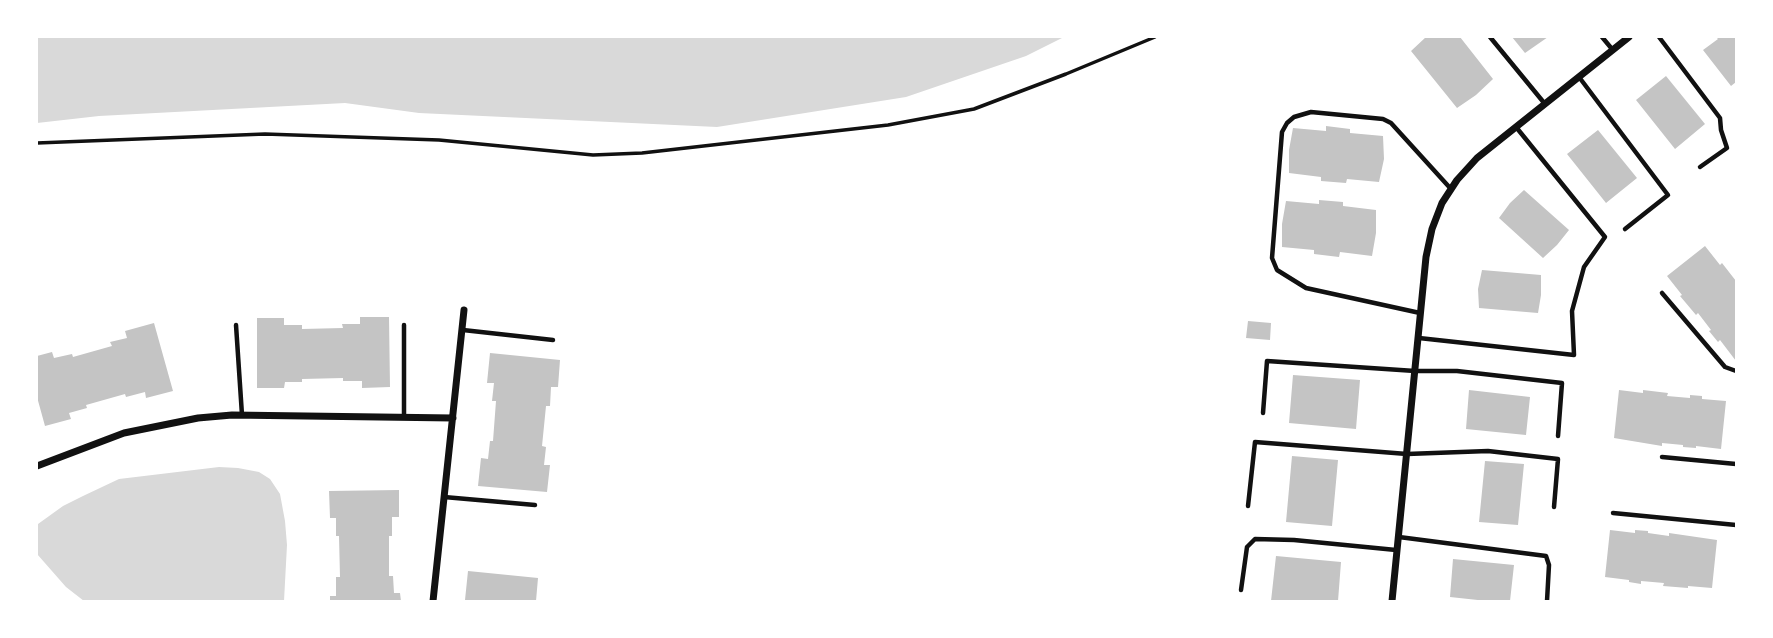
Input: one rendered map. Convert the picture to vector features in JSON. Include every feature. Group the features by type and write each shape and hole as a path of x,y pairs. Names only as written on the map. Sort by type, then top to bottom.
{"street":[{"path":"1392,601 1426,257 1432,229 1442,203 1477,159 1629,37"},
{"path":"433,601 464,310"},
{"path":"37,466 124,433 198,418 242,415 453,418"}],"lane":[{"path":"1490,37 1545,104"},
{"path":"1602,37 1613,50"},
{"path":"1659,37 1720,118 1727,148 1700,167"},
{"path":"1579,77 1668,195 1625,229"},
{"path":"1420,313 1306,288 1277,270 1272,258 1282,132 1293,117 1311,112 1383,119 1391,123 1451,190"},
{"path":"1418,338 1574,355 1572,311 1584,267 1605,237 1516,127"},
{"path":"1662,293 1725,367 1736,372"},
{"path":"236,325 242,415"},
{"path":"404,325 404,417"},
{"path":"462,330 553,340"},
{"path":"1263,413 1267,361 1415,371 1457,371 1562,383 1558,436"},
{"path":"1248,506 1255,442 1407,454 1488,451 1558,458 1554,507"},
{"path":"1662,457 1736,464"},
{"path":"444,497 535,505"},
{"path":"1613,513 1736,526"},
{"path":"1399,537 1546,556 1549,565 1547,601"},
{"path":"1241,590 1247,547 1255,539 1294,540 1397,551"}],"path":[{"path":"37,143 265,134 439,140 593,155 642,153 888,125 974,109 1154,37"}],"shaded area":[{"path":"37,37 1064,37 1026,56 906,97 717,127 419,113 345,103 99,116 37,123"},
{"path":"219,467 259,472 270,479 280,494 287,545 284,601 84,601 66,587 37,554 38,524 83,496 119,479"}],"building":[{"path":"1426,37 1460,37 1493,79 1457,108 1411,51"},
{"path":"1512,37 1548,37 1525,53"},
{"path":"1716,37 1736,37 1736,82 1731,86 1703,50 1718,39"},
{"path":"1666,76 1705,124 1675,149 1636,100"},
{"path":"1326,126 1350,129 1350,133 1383,136 1384,159 1379,182 1347,179 1346,183 1321,181 1321,177 1289,173 1293,128 1326,131"},
{"path":"1598,130 1637,178 1606,203 1567,154"},
{"path":"1524,190 1569,230 1543,258 1499,218"},
{"path":"1319,200 1343,202 1343,206 1376,210 1372,256 1340,252 1339,257 1314,254 1314,250 1282,247 1286,201 1319,204"},
{"path":"1705,246 1736,281 1736,361 1720,340 1718,342 1709,331 1711,330 1698,313 1696,315 1680,296 1682,295 1667,276"},
{"path":"1482,270 1541,275 1538,313 1479,308 1478,289"},
{"path":"360,317 389,317 390,387 362,388 362,381 343,381 343,378 302,379 302,382 285,382 284,388 257,388 257,318 284,318 284,325 302,325 302,329 343,328 342,324 360,324"},
{"path":"1248,321 1271,323 1270,340 1246,338"},
{"path":"154,323 173,391 146,398 145,392 126,397 125,394 86,405 87,408 69,413 71,419 45,426 37,397 37,356 52,352 54,358 72,354 73,357 112,346 110,342 127,338 125,331"},
{"path":"490,353 560,360 558,387 551,387 550,406 546,406 542,446 546,447 544,465 550,465 547,492 478,486 481,458 488,459 490,441 493,441 496,401 492,401 494,383 487,383"},
{"path":"1293,375 1360,380 1356,429 1289,423"},
{"path":"1469,390 1530,397 1526,435 1466,429"},
{"path":"1619,390 1643,393 1643,390 1690,398 1690,395 1702,396 1702,399 1726,401 1721,449 1662,443 1662,446 1614,438"},
{"path":"1292,456 1338,460 1332,526 1286,522"},
{"path":"1485,461 1524,464 1518,525 1479,522"},
{"path":"399,490 399,517 392,517 392,536 389,536 389,576 393,576 394,593 400,593 401,601 330,601 330,596 336,596 336,577 340,577 339,536 336,536 336,518 330,518 329,491"},
{"path":"1610,530 1635,533 1635,530 1648,531 1669,536 1669,533 1717,540 1712,588 1663,586 1664,583 1641,581 1641,584 1605,577"},
{"path":"1276,556 1341,562 1338,601 1271,601"},
{"path":"1453,559 1514,565 1510,601 1450,597"},
{"path":"468,571 538,578 536,601 465,600"}]}
